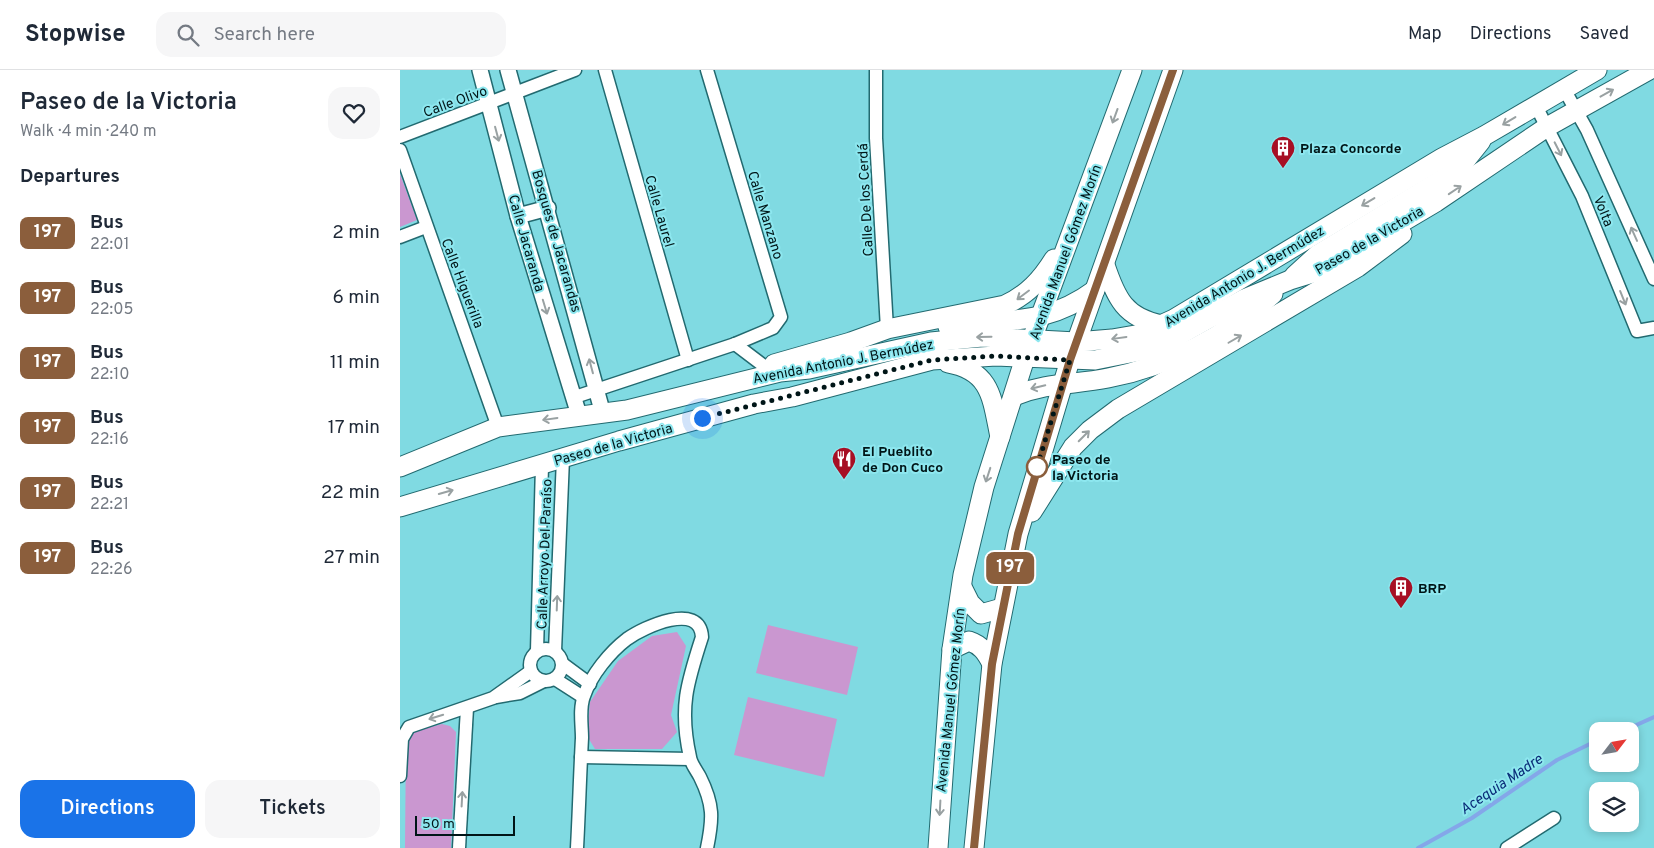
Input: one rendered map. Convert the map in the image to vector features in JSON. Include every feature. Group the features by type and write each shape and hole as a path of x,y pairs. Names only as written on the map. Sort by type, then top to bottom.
{"main road":[{"name":"Avenida Manuel Gómez Morín","path":"938,848 952,649 962,586 984,487 1025,358 1132,70"},
{"path":"974,848 992,664 1018,534 1076,342 1105,264 1126,197 1173,70"},
{"name":"Avenida Antonio J. Bermúdez","path":"498,427 579,415 603,414 780,372 809,369 949,340 982,337 1033,338 1076,342 1127,337 1162,325 1442,158 1484,136 1597,70"},
{"name":"Paseo de la Victoria","path":"400,507 563,458 754,404 792,397 932,360 964,357 1070,360 1123,356 1145,350 1167,342 1244,299 1290,280 1316,272 1436,202 1547,127 1649,70"},
{"path":"1014,396 1031,389 1064,382 1106,379 1173,359 1239,320 1262,304 1316,255 1451,174 1461,166 1484,136"},
{"path":"1018,534 1059,466 1073,447 1090,430 1156,385 1358,267 1408,230 1436,202"},
{"path":"650,404 662,393 680,385 764,366 851,342 887,329 1005,305 1020,298 1040,280 1073,228"},
{"path":"1105,264 1113,290 1120,302 1145,322 1162,325"},
{"path":"754,404 785,388 809,369 863,348 908,335 950,327 1040,317 1079,302 1094,290"},
{"path":"932,360 962,366 972,370 981,378 992,399 1000,438"},
{"path":"400,466 498,427"},
{"path":"962,586 970,603 981,614 1002,608"},
{"path":"952,649 969,641 977,644 985,651 992,664"}],"street":[{"name":"Calle Jacaranda","path":"480,70 518,216 575,396 579,415"},
{"name":"Bosques de Jacarandas","path":"508,70 598,389 603,414"},
{"name":"Calle Olivo","path":"400,137 489,105 575,70"},
{"name":"Calle Laurel","path":"605,70 688,360"},
{"name":"Calle Manzano","path":"575,396 735,344 772,328 781,317 707,70"},
{"name":"Calle De los Cerdá","path":"876,70 876,138 887,329"},
{"name":"Volta","path":"1564,89 1577,110 1654,279"},
{"name":"Volta","path":"1536,106 1582,196 1637,331 1654,328"},
{"name":"Calle Higuerilla","path":"400,150 426,228 478,367 498,427"},
{"path":"518,216 548,208"},
{"path":"400,237 426,228"},
{"path":"735,344 764,366"},
{"name":"Calle Arroyo Del Paraíso","path":"555,651 563,458"},
{"name":"Calle Arroyo Del Paraíso","path":"537,651 542,465"},
{"path":"577,848 583,697 605,660 627,639 644,630 683,617 695,621 702,630 702,637 686,684 684,702 690,759 700,777 711,806 713,822 707,848"},
{"path":"583,697 550,680 539,680 531,672 531,660 537,651 548,649 555,651 563,664 590,684"},
{"path":"400,776 402,739 406,729 414,724 493,698 520,693 550,680 562,670 563,664"},
{"path":"493,698 531,672"},
{"path":"459,848 467,708"},
{"path":"581,757 690,759"},
{"path":"1507,848 1554,818"}],"shaded area":[{"path":"400,174 417,220 400,227"},
{"path":"768,625 858,647 847,695 756,673"},
{"path":"677,632 686,646 671,715 677,732 662,749 595,749 587,736 590,702 618,661 652,636"},
{"path":"748,697 837,719 824,777 734,755"},
{"path":"442,724 450,726 456,732 451,848 405,848 406,737 411,732"}],"waterway":[{"name":"Acequia Madre","path":"1639,724 1654,717"},
{"name":"Acequia Madre","path":"1418,848 1472,818 1557,760 1589,744"}],"bus line":[{"name":"197","path":"974,848 992,664 1018,534 1070,360 1105,264 1126,197 1173,70"}],"place":[{"name":"Plaza Concorde","path":"1283,169"},
{"name":"Paseo de la Victoria","path":"1037,467"},
{"name":"El Pueblito de Don Cuco","path":"844,480"},
{"name":"BRP","path":"1401,609"}],"route":[{"path":"702,418 754,404 792,397 932,360 996,356 1070,360 1037,467"}]}
